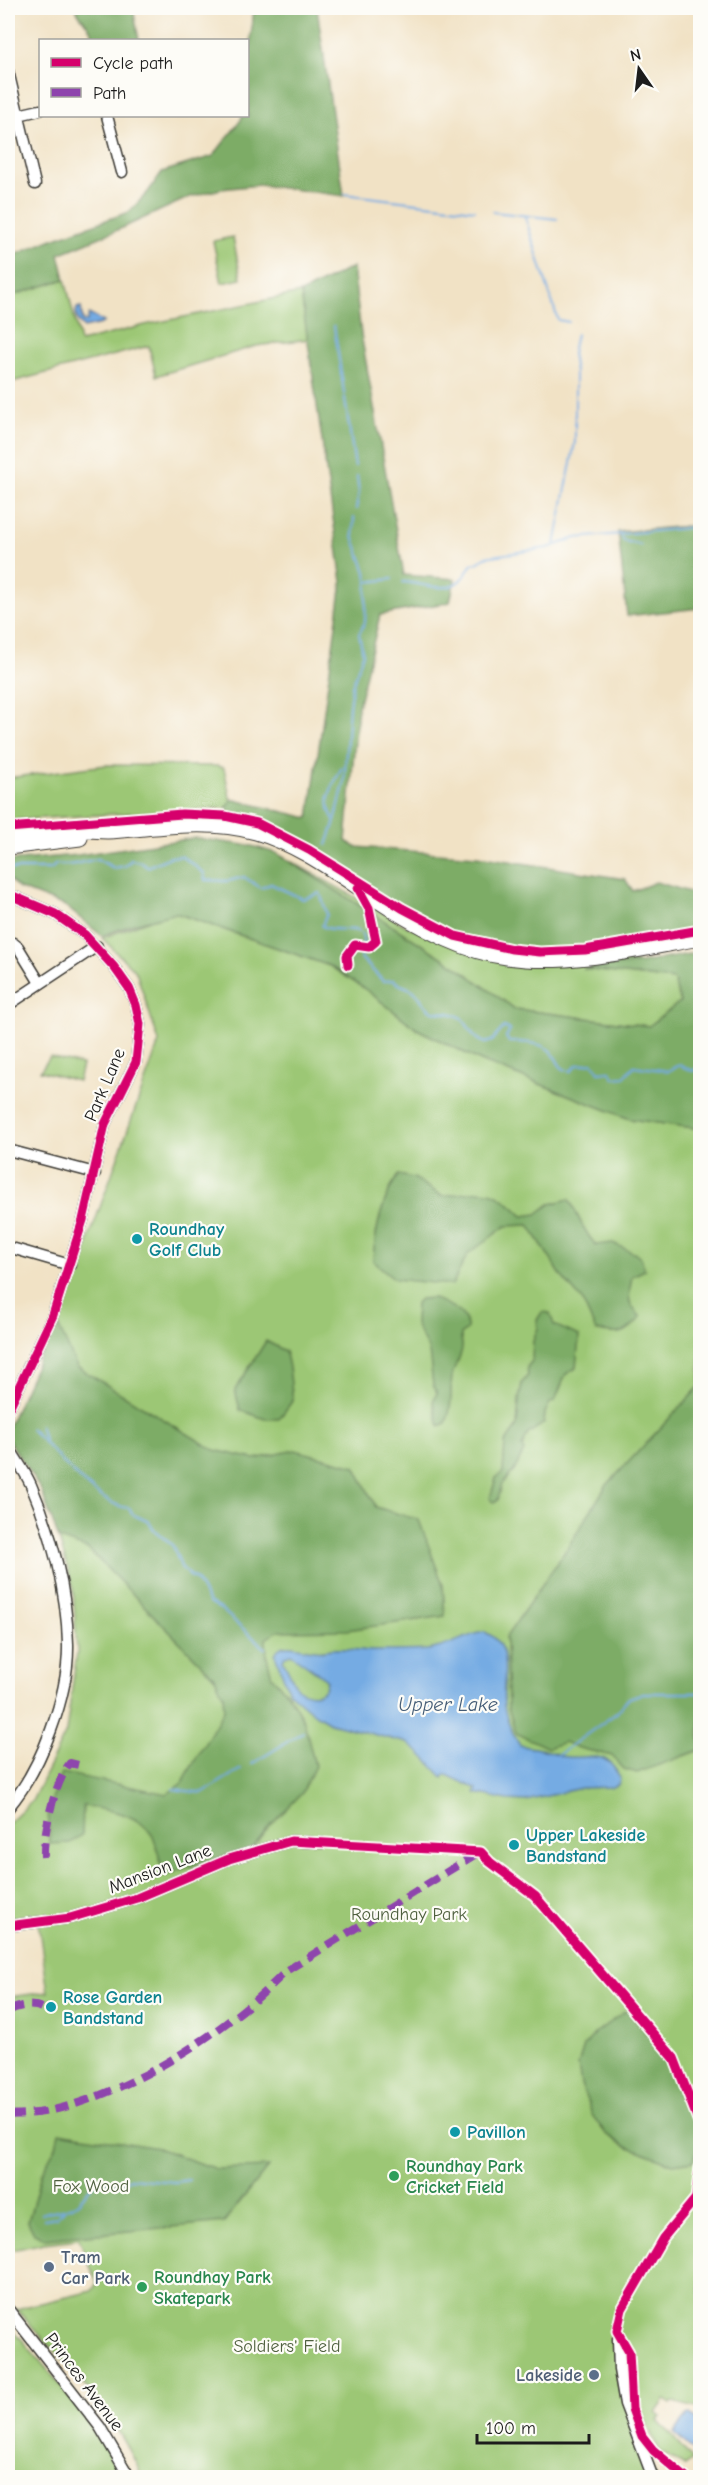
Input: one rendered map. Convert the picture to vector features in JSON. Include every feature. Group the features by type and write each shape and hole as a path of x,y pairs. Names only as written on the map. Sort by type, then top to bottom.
{"highway":[{"path":"8,835 72,830 106,831 190,824 220,825 256,832 303,853 413,923 467,947 506,957 586,957 700,938"},
{"path":"8,847 73,839 106,831"}],"street":[{"path":"8,71 35,184"},
{"path":"18,115 39,110"},
{"path":"107,117 120,173"},
{"name":"Park Lane","path":"8,894 71,923 97,946 129,988 140,1024 136,1062 105,1124 95,1173 70,1265 48,1328 8,1410"},
{"path":"8,943 13,943 18,947 40,983"},
{"path":"8,1005 97,946"},
{"path":"8,1150 95,1173"},
{"path":"8,1247 70,1265"},
{"path":"8,1446 30,1483 50,1538 60,1579 68,1646 54,1728 30,1777 8,1808"},
{"name":"Mansion Lane","path":"8,1926 70,1918 126,1901 230,1859 291,1840 323,1843"},
{"name":"Princes Avenue","path":"8,2309 100,2427 130,2478"},
{"path":"618,2338 622,2393 631,2424 646,2453 653,2478"}],"green space":[{"path":"75,8 133,8 139,39 95,39"},
{"path":"254,8 317,8 344,196 259,185 221,189 190,197 59,254 65,279 8,297 8,258 55,238 129,212 148,192 162,172 213,156 242,117 249,117 249,55"},
{"path":"233,237 241,279 222,283 213,241"},
{"path":"353,267 361,334 404,575 455,579 450,602 380,615 358,707 346,841 356,847 477,856 625,879 633,891 656,882 700,895 700,929 566,952 512,949 455,936 401,909 259,820 235,815 226,808 231,799 309,818 342,582 301,293"},
{"path":"65,279 80,342 145,325 301,293 308,339 256,346 156,376 149,346 8,383 8,297"},
{"path":"700,525 700,608 627,616 618,532"},
{"path":"106,765 217,766 224,768 231,802 226,808 8,820 8,778"},
{"path":"195,838 252,846 276,853 456,966 515,1009 649,1026 680,1002 674,980 583,969 641,963 700,952 700,1129 630,1119 483,1062 417,1029 365,989 330,966 176,913 134,924 102,936 65,906 18,888 8,878 8,861 78,855"},
{"path":"276,853 408,927 566,965 624,960 641,963 587,969 674,980 680,1002 649,1026 515,1009 456,966"},
{"path":"175,913 330,966 365,989 417,1029 483,1062 630,1119 700,1129 700,2409 673,2402 671,2404 665,2400 656,2413 661,2417 658,2420 693,2460 685,2466 660,2452 646,2423 648,2422 632,2424 656,2477 142,2477 118,2430 103,2409 69,2367 16,2309 92,2291 97,2283 79,2239 44,2243 8,2251 8,1997 48,1992 37,1915 8,1918 8,1824 32,1801 66,1732 77,1652 73,1587 59,1539 41,1490 8,1439 8,1427 68,1297 159,1042 136,972 102,938 163,915"},
{"path":"50,1057 82,1065 78,1081 40,1071"},
{"path":"398,1175 414,1178 442,1196 478,1191 493,1193 523,1216 537,1214 550,1204 569,1199 584,1229 596,1245 613,1243 640,1256 645,1270 632,1276 629,1298 632,1307 641,1317 631,1328 622,1333 596,1331 582,1300 562,1277 529,1225 506,1226 468,1254 452,1285 395,1279 373,1261 380,1216 387,1195"},
{"path":"433,1298 461,1313 467,1323 467,1330 461,1334 462,1348 452,1376 448,1417 446,1423 439,1426 433,1401 437,1393 433,1385 429,1351 415,1324 416,1303 420,1299"},
{"path":"542,1312 550,1313 554,1325 579,1336 576,1368 566,1374 555,1401 550,1403 545,1413 544,1423 528,1434 522,1447 524,1451 514,1471 502,1484 498,1500 493,1502 490,1498 496,1478 503,1472 505,1443 517,1426 522,1383 528,1375 527,1367 532,1361 533,1341 538,1328 537,1320"},
{"path":"56,1321 77,1367 214,1450 255,1459 295,1450 355,1466 376,1507 419,1520 443,1585 445,1616 347,1630 277,1631 266,1639 267,1657 272,1677 288,1694 304,1721 315,1766 302,1793 268,1828 251,1850 203,1862 164,1876 152,1835 139,1821 121,1813 83,1806 82,1835 70,1843 50,1844 48,1809 62,1773 167,1794 182,1783 224,1710 223,1695 215,1678 88,1549 59,1539 41,1490 8,1439 8,1427"},
{"path":"266,1341 285,1351 289,1369 293,1400 279,1419 265,1419 240,1410 235,1390"},
{"path":"700,1386 700,1750 637,1773 624,1769 612,1756 564,1742 548,1748 516,1733 508,1708 506,1637 568,1547 606,1486"},
{"path":"627,2010 671,2062 700,2137 694,2161 673,2164 624,2145 606,2134 592,2115 581,2084 578,2065 584,2046 595,2033"},
{"name":"Fox Wood","path":"59,2132 158,2148 216,2169 268,2167 224,2222 45,2239 34,2234 28,2222 41,2174 56,2147"},
{"path":"8,2323 84,2413 124,2477 8,2477"}],"water":[{"path":"81,307 83,322 87,321 89,314 104,322 84,328 76,317 77,308"},
{"name":"Upper Lake","path":"485,1632 494,1638 503,1655 505,1709 520,1745 564,1757 604,1759 615,1769 620,1778 618,1785 581,1788 526,1801 507,1800 475,1793 477,1789 445,1774 443,1778 420,1753 407,1743 330,1723 315,1714 289,1692 275,1654 283,1646 318,1651 339,1648 376,1651 427,1650 443,1647 471,1635","holes":["291,1654 327,1681 322,1692 315,1694 304,1692 297,1688 283,1660 285,1656"]},
{"path":"689,2414 696,2420 700,2418 700,2456 674,2433"}],"waterway":[{"path":"344,194 475,210"},
{"path":"493,212 557,219"},
{"path":"525,217 558,320 569,322"},
{"path":"334,326 355,466"},
{"path":"555,545 575,442 575,373 572,353 576,334"},
{"path":"356,509 359,493 357,476"},
{"path":"327,845 344,784 352,686 363,654 359,634 365,622 367,582 366,572 353,536 354,518"},
{"path":"403,582 433,587 450,586 457,583 471,565 485,557 548,548 576,538 688,528 700,522"},
{"path":"620,536 624,541 641,545"},
{"path":"367,582 392,579"},
{"path":"335,821 328,800 342,767"},
{"path":"12,869 51,869 56,864 72,865 97,859 114,868 125,866 131,860 141,862 147,867 170,857 182,856 204,873 205,880 228,881 244,877 261,888 271,884 303,899 320,893 327,914 322,926 330,929 359,931 363,944 361,958 383,981 394,980 412,989 433,1011 460,1017 473,1034 485,1043 492,1041 504,1027 510,1030 506,1037 509,1042 529,1043 544,1047 552,1052 566,1070 571,1071 577,1065 593,1063 599,1072 610,1071 614,1078 624,1077 634,1066 668,1071 679,1065 693,1071 700,1066"},
{"path":"40,1425 44,1440"},
{"path":"31,1429 90,1488 103,1498 129,1508 132,1514 149,1522 153,1529 173,1546 181,1567 196,1579 209,1603 221,1609 265,1648"},
{"path":"558,1755 615,1714 629,1698 643,1693 700,1693"},
{"path":"252,1764 303,1732"},
{"path":"173,1789 202,1793 241,1769"},
{"path":"42,2214 74,2205 96,2181 107,2181 115,2185 131,2178 174,2182 189,2180"},
{"path":"44,2219 56,2217 65,2209"}],"marked path":[{"path":"44,1857 48,1821 59,1782 70,1763 79,1765"},
{"path":"8,2115 31,2114 84,2101 115,2089 178,2056 237,2015 286,1971 476,1854"},
{"path":"8,2011 25,2006 42,2008"}],"cycle path":[{"path":"8,828 182,814 225,816 257,823 309,850 402,908 455,936 512,949 540,952 585,950 700,930"},
{"path":"348,965 347,956 355,945 369,947 376,941 369,908 358,888"},
{"path":"8,894 55,914 85,935 114,967 129,988 140,1024 136,1062 105,1124 83,1220 53,1315 8,1410"},
{"path":"8,1926 70,1918 137,1898 229,1859 291,1841 481,1852 490,1862 535,1896 674,2058 700,2125"},
{"path":"686,2478 653,2450 642,2436 632,2409 629,2352 617,2331 622,2309 663,2238 696,2198 700,2167"}],"place":[{"name":"Roundhay Golf Club","path":"137,1239"},
{"name":"Upper Lakeside Bandstand","path":"514,1845"},
{"name":"Rose Garden Bandstand","path":"51,2007"},
{"name":"Pavillon","path":"455,2132"},
{"name":"Roundhay Park Cricket Field","path":"394,2176"},
{"name":"Tram Car Park","path":"49,2267"},
{"name":"Roundhay Park Skatepark","path":"142,2287"},
{"name":"Lakeside","path":"594,2375"}],"park label":[{"name":"Roundhay Park","path":"409,1914"},
{"name":"Soldiers' Field","path":"287,2346"}]}
